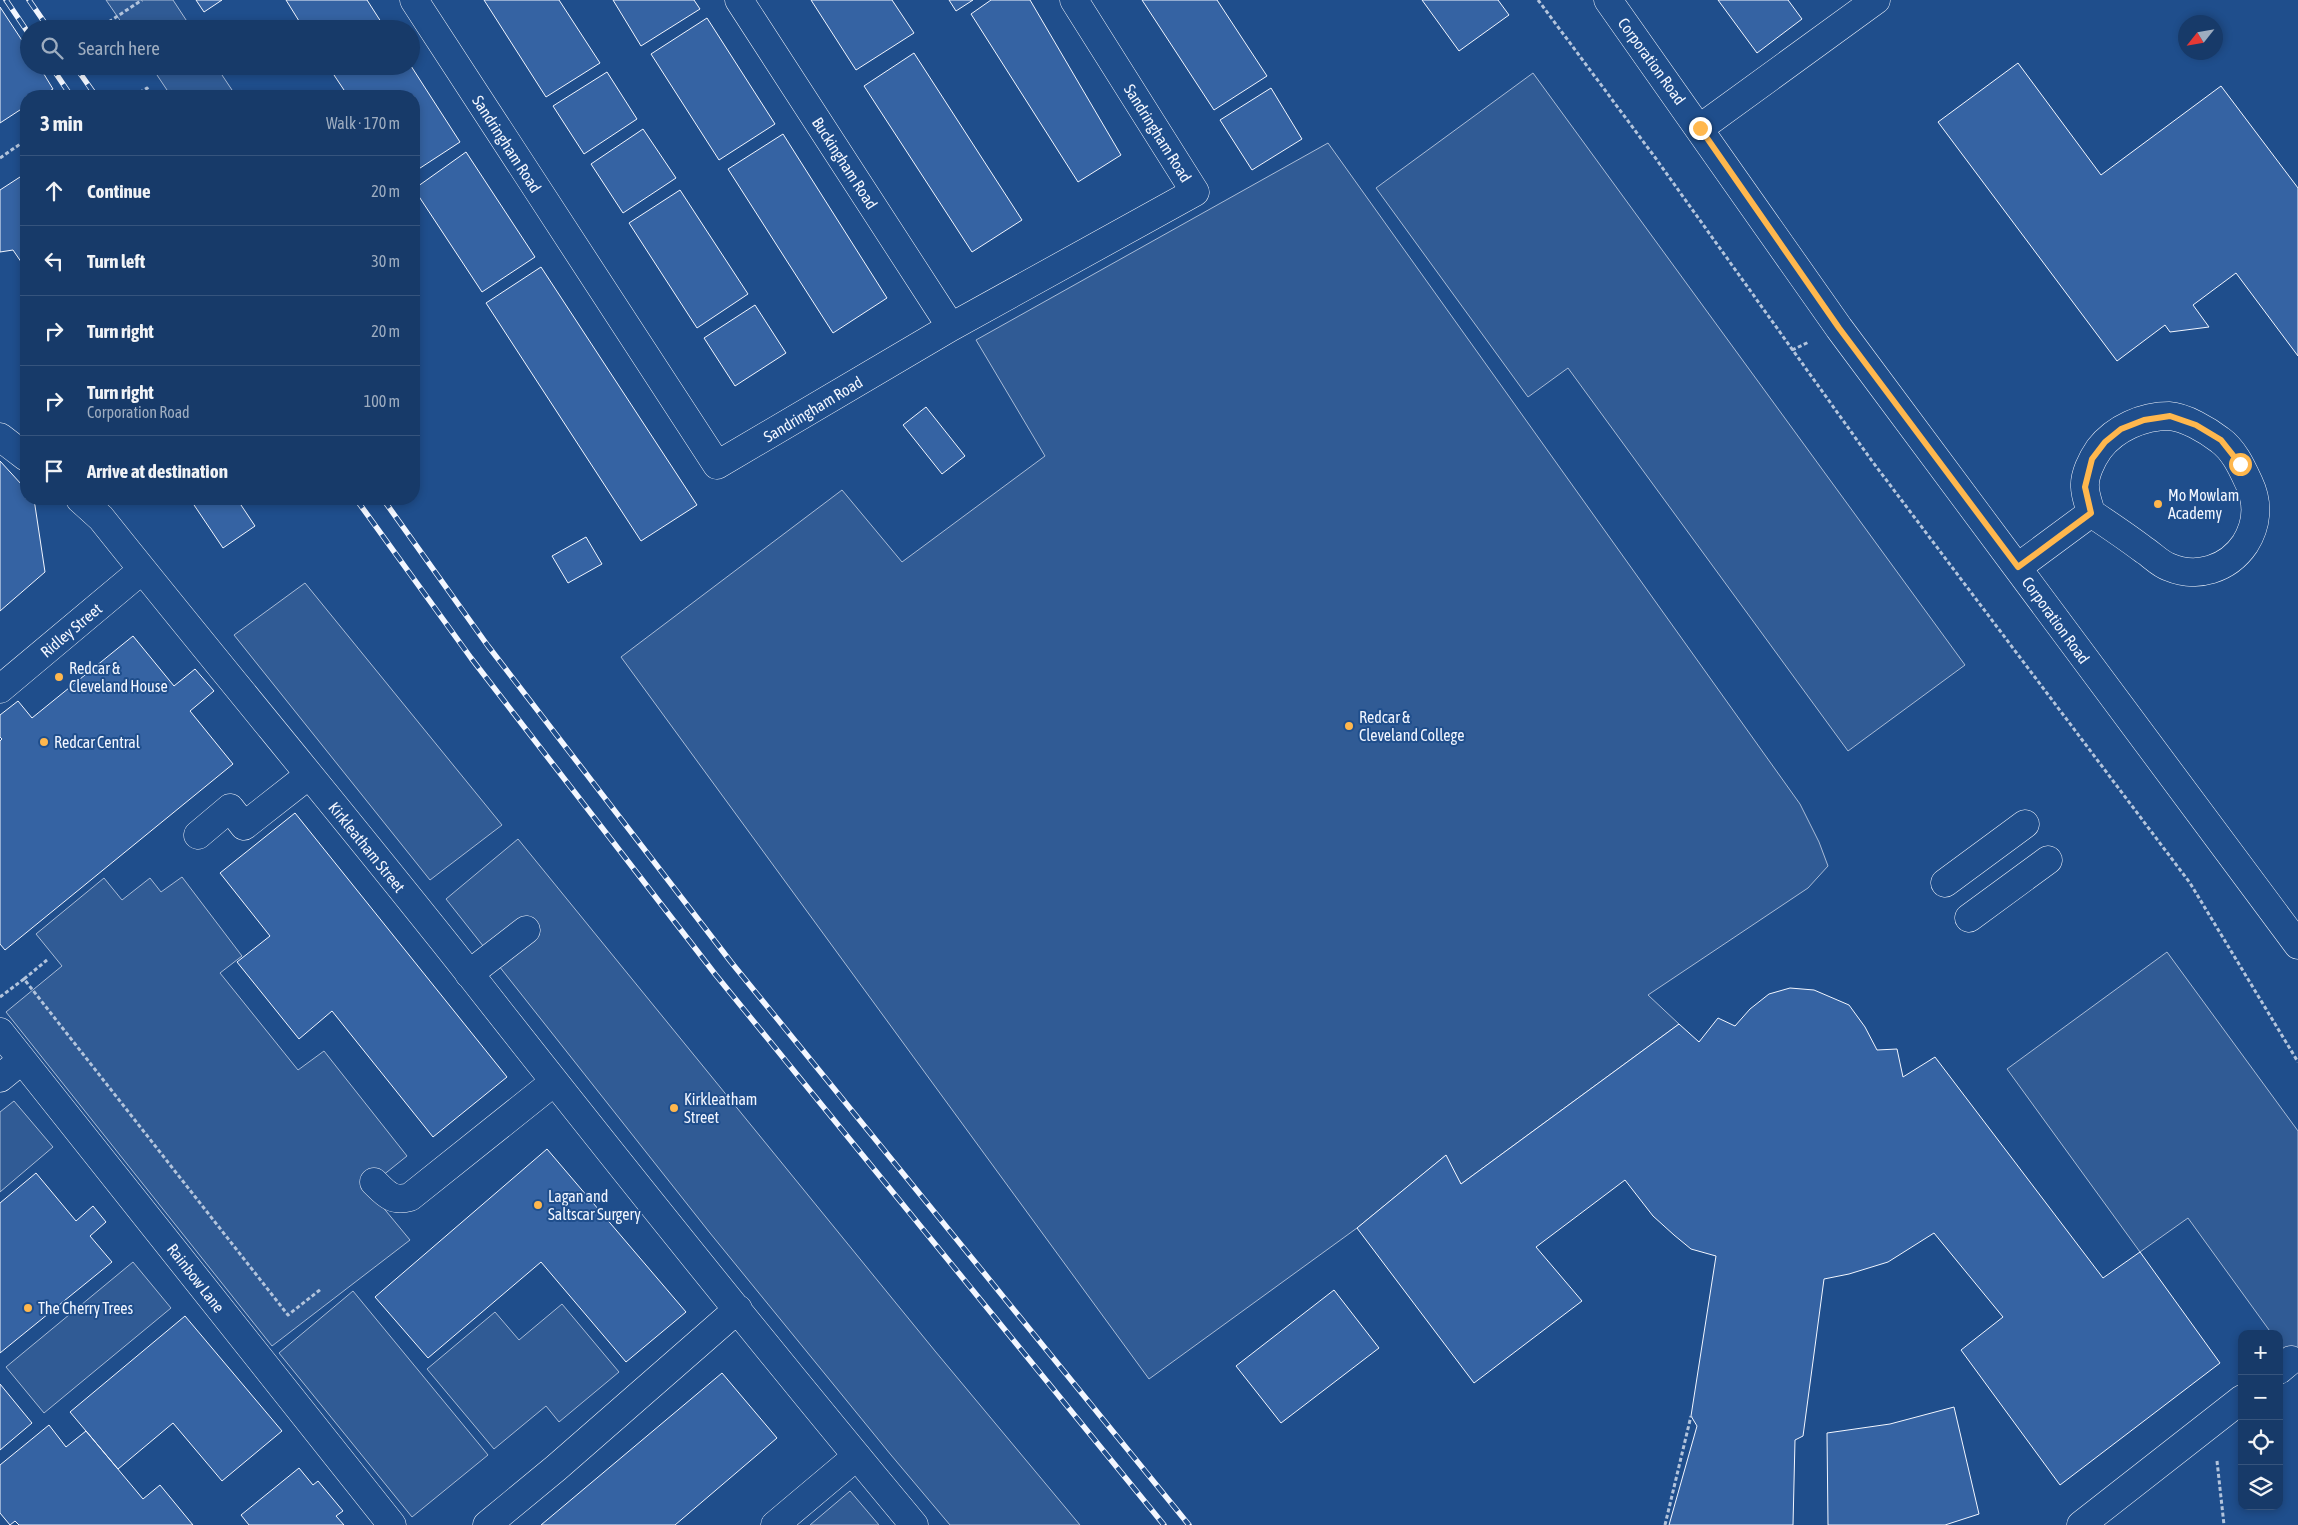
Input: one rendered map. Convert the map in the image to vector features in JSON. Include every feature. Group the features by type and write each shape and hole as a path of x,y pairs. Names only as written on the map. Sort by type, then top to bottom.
{"street":[{"name":"Sandringham Road","path":"414,0 717,465 951,327 1195,192 1074,0"},
{"name":"Buckingham Road","path":"739,0 951,327"},
{"name":"Corporation Road","path":"1608,0 1700,128 1839,328 2298,945"},
{"path":"1700,128 1876,0"},
{"path":"2170,416 2196,425 2221,440 2240,464 2253,491 2257,514 2249,537 2233,559 2211,570 2191,572 2168,567 2091,513 2085,487 2092,459 2105,442 2121,429 2144,420 2170,416"},
{"path":"0,437 20,452"},
{"name":"Kirkleatham Street","path":"87,505 101,518 554,1082 914,1525"},
{"path":"2018,567 2091,513"},
{"name":"Ridley Street","path":"0,689 142,570"},
{"path":"198,835 230,808 244,826 309,775"},
{"path":"1945,883 2025,824"},
{"path":"1969,918 2048,860"},
{"path":"469,974 526,930"},
{"name":"Rainbow Lane","path":"0,1032 392,1525"},
{"path":"0,1078 22,1060"},
{"path":"374,1182 394,1199 410,1197 554,1082"},
{"path":"488,1525 738,1309"},
{"path":"2081,1525 2238,1402"},
{"path":"775,1525 857,1456"}],"path":[{"path":"112,20 142,0"},
{"path":"1538,0 1654,156 1872,461 2190,883 2298,1062"},
{"path":"0,158 20,144"},
{"path":"0,997 47,960"},
{"path":"24,978 288,1314 321,1290"},
{"path":"1665,1525 1691,1416"},
{"path":"2212,1422 2224,1525"}],"shaded area":[{"path":"106,0 173,0 186,20 120,20"},
{"path":"1533,73 1965,665 1848,751 1568,368 1528,397 1376,188"},
{"path":"157,75 222,75 232,90 167,90"},
{"path":"1328,143 1800,804 1819,842 1828,866 1808,888 1648,995 1679,1024 1461,1184 1445,1156 1357,1228 1149,1379 621,657 842,490 902,562 1045,456 976,340"},
{"path":"305,583 502,825 430,880 234,635"},
{"name":"Kirkleatham Street","path":"518,839 935,1351 1080,1525 950,1525 891,1455 710,1233 446,899"},
{"path":"182,877 242,956 220,973 298,1070 324,1051 407,1156 367,1188 410,1240 272,1346 6,1012 62,966 36,934 104,878 122,900 150,878 161,892"},
{"path":"2167,952 2298,1131 2298,1369 2283,1348 2283,1330 2269,1330 2188,1218 2140,1252 2007,1069"},
{"path":"14,1101 53,1147 0,1192 0,1112"},
{"path":"133,1262 171,1308 44,1413 6,1367"},
{"path":"353,1291 488,1455 412,1517 279,1353"},
{"path":"562,1304 619,1372 559,1422 546,1406 494,1449 427,1369 495,1312 519,1340"},
{"path":"850,1491 879,1525 810,1525"}],"building":[{"path":"196,0 222,0 204,12"},
{"path":"286,0 367,0 380,20 298,20"},
{"path":"484,0 559,0 600,63 546,97"},
{"path":"613,0 694,0 700,9 641,46"},
{"path":"811,0 892,0 914,33 856,70"},
{"path":"949,0 973,0 956,11"},
{"path":"991,0 1030,0 1121,155 1078,182 971,14"},
{"path":"1142,0 1217,0 1267,76 1214,110"},
{"path":"1422,0 1498,0 1509,15 1459,51"},
{"path":"1718,0 1788,0 1802,19 1757,53"},
{"path":"0,7 20,37 20,75 44,75 53,89 20,90 20,110 0,123"},
{"path":"707,18 775,124 719,160 651,54"},
{"path":"914,53 1022,220 972,252 864,86"},
{"path":"2018,63 2101,175 2221,86 2298,188 2298,356 2236,273 2193,305 2209,327 2170,332 2165,325 2117,361 1938,122"},
{"path":"607,72 637,119 584,154 553,106"},
{"path":"334,75 417,75 460,142 420,168 420,90 344,90"},
{"path":"1271,88 1302,139 1252,170 1220,120"},
{"path":"643,129 676,178 623,213 591,164"},
{"path":"783,134 887,298 833,333 728,169"},
{"path":"466,152 535,257 482,292 420,198 420,185"},
{"path":"20,177 20,260 13,250 0,252 0,190"},
{"path":"680,190 748,294 697,328 629,223"},
{"path":"541,267 697,505 641,541 486,303"},
{"path":"755,305 786,353 735,386 704,338"},
{"path":"926,407 965,456 942,474 903,425"},
{"path":"0,461 20,483 20,505 35,505 45,572 0,611"},
{"path":"194,505 241,505 255,526 223,548"},
{"path":"586,537 602,564 568,583 552,556"},
{"path":"133,636 174,686 195,669 214,691 190,711 233,764 5,950 0,944 0,741 2,739 0,737 0,715 18,701 32,718"},
{"path":"295,813 507,1077 433,1137 332,1011 299,1039 237,962 270,936 220,873"},
{"path":"1790,988 1814,990 1849,1005 1865,1027 1877,1050 1897,1049 1903,1077 1935,1057 2103,1278 2140,1252 2220,1363 2060,1485 1961,1350 2003,1317 1934,1233 1888,1262 1849,1274 1824,1279 1803,1436 1795,1440 1793,1525 1669,1525 1697,1426 1691,1416 1716,1256 1691,1249 1674,1235 1653,1216 1625,1180 1536,1247 1582,1301 1474,1383 1357,1228 1446,1155 1461,1184 1679,1024 1699,1042 1718,1018 1735,1026 1750,1009 1769,994"},
{"name":"Lagan and Saltscar Surgery","path":"547,1149 686,1312 626,1362 541,1262 428,1358 375,1297"},
{"name":"The Cherry Trees","path":"36,1173 76,1221 93,1206 106,1222 90,1236 112,1262 0,1353 0,1203"},
{"path":"1334,1290 1379,1348 1281,1423 1236,1366"},
{"path":"185,1316 282,1431 222,1481 173,1423 118,1469 70,1412"},
{"path":"722,1373 777,1438 675,1525 541,1525"},
{"path":"0,1384 32,1423 0,1450"},
{"path":"1954,1407 1979,1514 1945,1525 1828,1525 1827,1433 1890,1424"},
{"path":"49,1425 66,1447 86,1431 143,1499 160,1485 193,1525 19,1525 15,1521 10,1525 0,1513 0,1465"},
{"path":"299,1468 313,1485 318,1481 343,1511 336,1516 344,1525 249,1525 241,1515"}],"railway":[{"path":"6,0 20,21"},
{"path":"29,0 43,20"},
{"path":"57,75 67,90"},
{"path":"81,75 92,90"},
{"path":"360,505 471,658 715,974 1164,1525"},
{"path":"387,505 488,646 731,962 1189,1525"}],"place":[{"name":"Mo Mowlam Academy","path":"2158,504"},
{"name":"Redcar & Cleveland House","path":"59,677"},
{"name":"Redcar & Cleveland College","path":"1349,726"},
{"name":"Redcar Central","path":"44,742"},
{"name":"Kirkleatham Street","path":"674,1108"},
{"name":"Lagan and Saltscar Surgery","path":"538,1205"},
{"name":"The Cherry Trees","path":"28,1308"}],"route":[{"path":"1700,128 1839,328 2018,567 2091,513 2085,487 2092,459 2105,442 2121,429 2144,420 2170,416 2196,425 2221,440 2240,464"}]}
